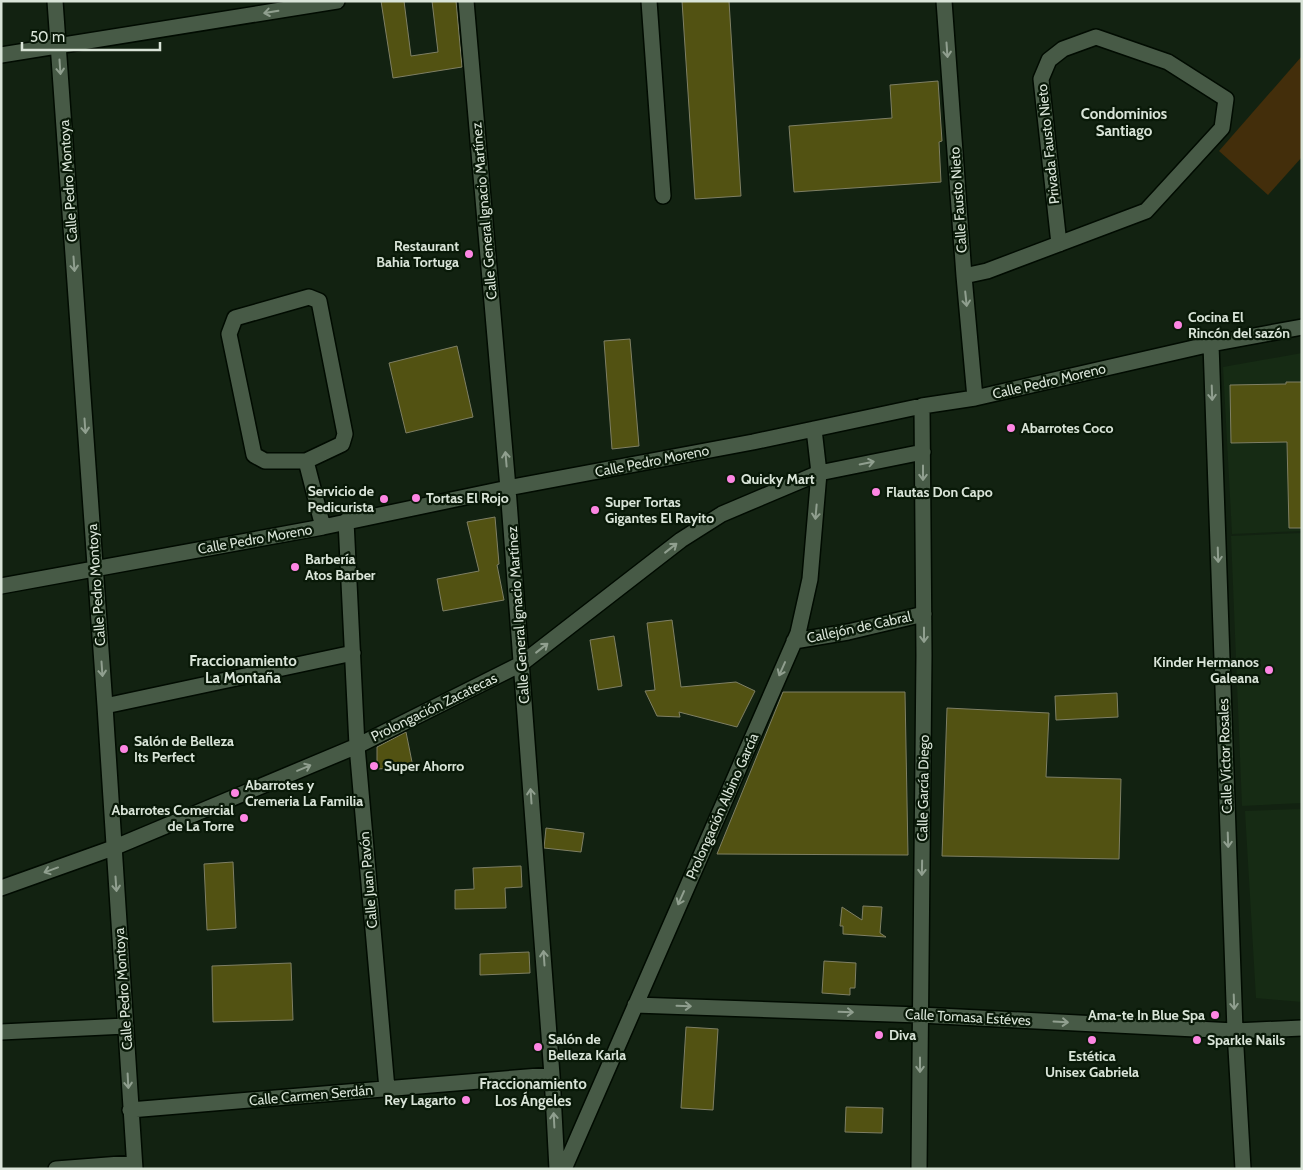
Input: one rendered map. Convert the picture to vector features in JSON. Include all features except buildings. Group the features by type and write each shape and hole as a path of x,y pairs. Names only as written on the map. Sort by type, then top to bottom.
{"street":[{"name":"Calle Pedro Montoya","path":"55,1 105,706 134,1166"},
{"path":"1,55 337,1"},
{"name":"Calle General Ignacio Martínez","path":"466,1 508,488 552,1075 557,1169"},
{"path":"649,1 663,196"},
{"name":"Calle Fausto Nieto","path":"944,1 975,398"},
{"name":"Privada Fausto Nieto","path":"964,276 987,270 1059,244 1146,211 1222,128 1226,99 1168,62 1096,37 1063,49 1048,60 1040,78 1059,244"},
{"path":"309,297 319,301 345,434 342,444 306,461 265,461 254,455 229,334 235,318 309,297"},
{"name":"Calle Pedro Moreno","path":"1,586 323,527 508,488 814,429 922,406 975,398 1211,344 1302,326"},
{"name":"Calle Víctor Rosales","path":"1211,344 1235,1030 1243,1169"},
{"name":"Calle García Diego","path":"919,1169 924,614 922,406"},
{"name":"Prolongación Albino García","path":"564,1169 798,633 810,579 819,473 814,429"},
{"name":"Prolongación Zacatecas","path":"1,888 114,848 356,746 521,664 681,540 722,514 819,473 923,452"},
{"path":"306,461 323,527"},
{"name":"Calle Juan Pavón","path":"346,521 356,746 387,1089"},
{"name":"Callejón de Cabral","path":"794,641 848,632 924,614"},
{"path":"105,706 353,653"},
{"name":"Calle Tomasa Estéves","path":"635,1005 920,1015 1235,1030 1302,1028"},
{"path":"1,1032 126,1026"},
{"name":"Calle Carmen Serdán","path":"130,1110 552,1075"},
{"path":"56,1169 134,1166"}],"shaded area":[{"path":"1302,56 1302,157 1268,195 1219,151"},
{"path":"1302,353 1302,531 1232,534 1223,367"},
{"name":"Kinder Hermanos Galeana","path":"1302,533 1302,803 1242,806 1231,536"},
{"path":"1302,809 1302,1002 1256,998 1245,811"}],"place":[{"name":"Restaurant Bahia Tortuga","path":"469,254"},
{"name":"Cocina El Rincón del sazón","path":"1178,325"},
{"name":"Abarrotes Coco","path":"1011,428"},
{"name":"Quicky Mart","path":"731,479"},
{"name":"Flautas Don Capo","path":"876,492"},
{"name":"Tortas El Rojo","path":"416,498"},
{"name":"Servicio de Pedicurista","path":"384,499"},
{"name":"Super Tortas Gigantes El Rayito","path":"595,510"},
{"name":"Barbería Atos Barber","path":"295,567"},
{"name":"Kinder Hermanos Galeana","path":"1269,670"},
{"name":"Salón de Belleza Its Perfect","path":"124,749"},
{"name":"Super Ahorro","path":"374,766"},
{"name":"Abarrotes y Cremeria La Familia","path":"235,793"},
{"name":"Abarrotes Comercial de La Torre","path":"244,818"},
{"name":"Ama-te In Blue Spa","path":"1215,1015"},
{"name":"Diva","path":"879,1035"},
{"name":"Estética Unisex Gabriela","path":"1092,1040"},
{"name":"Sparkle Nails","path":"1197,1040"},
{"name":"Salón de Belleza Karla","path":"538,1047"},
{"name":"Rey Lagarto","path":"466,1100"}],"district":[{"name":"Condominios Santiago","path":"1124,122"},
{"name":"Fraccionamiento La Montaña","path":"243,670"},
{"name":"Fraccionamiento Los Ángeles","path":"533,1092"}]}
